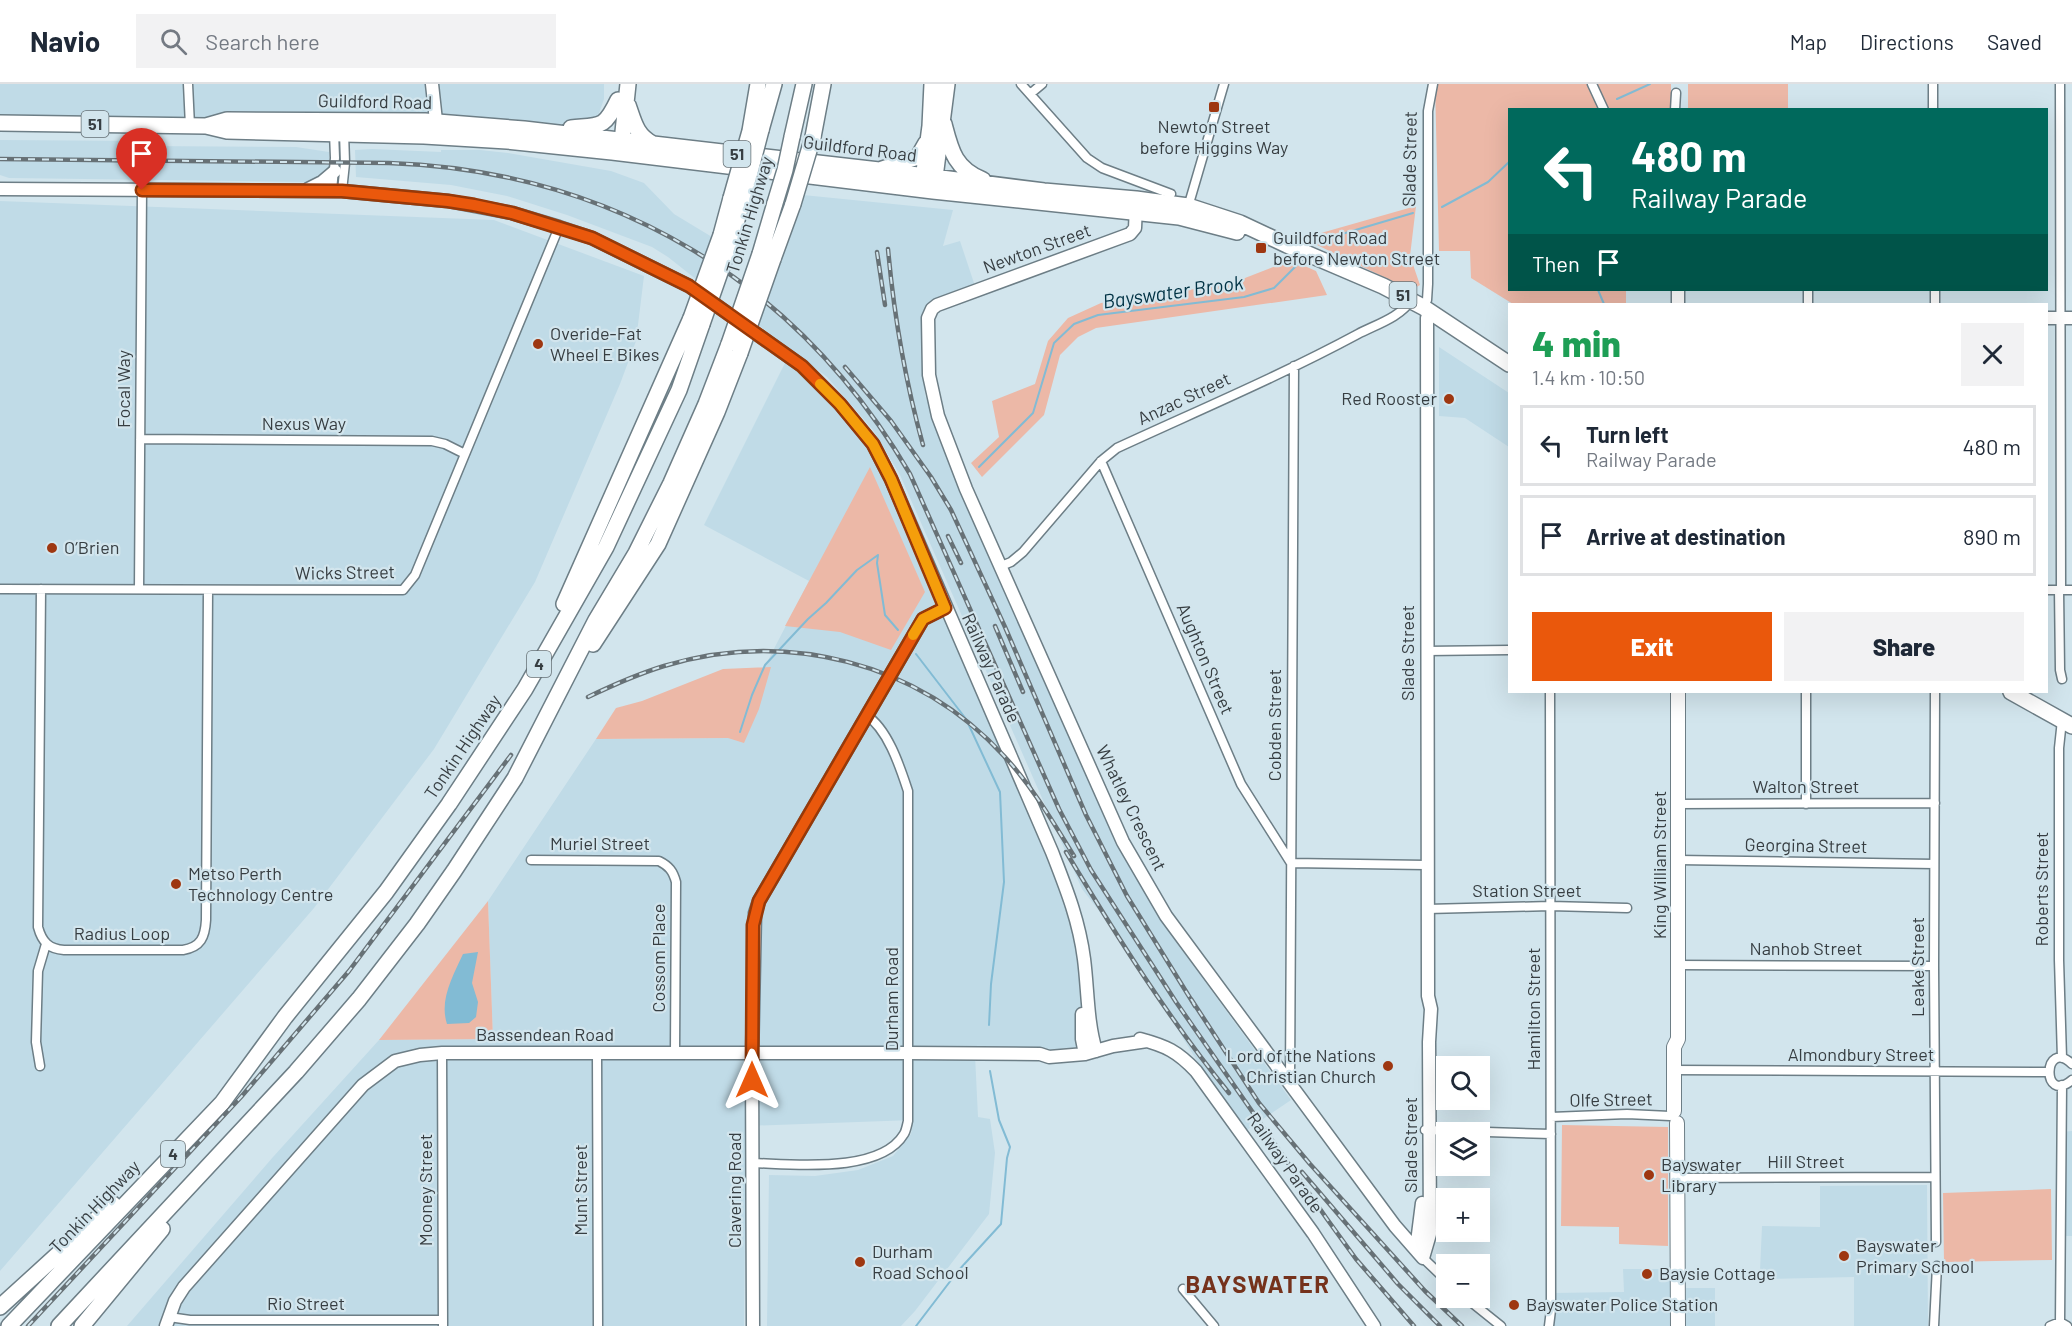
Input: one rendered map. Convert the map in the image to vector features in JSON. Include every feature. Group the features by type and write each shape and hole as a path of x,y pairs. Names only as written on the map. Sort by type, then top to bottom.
{"highway":[{"path":"755,131 758,84"},
{"name":"Tonkin Highway","path":"9,1326 222,1103 285,1017 386,892 494,738 525,689 606,547 679,390 696,321 726,238 755,131 774,84"},
{"name":"Tonkin Highway","path":"59,1326 296,1072 359,999 417,924 510,786 596,620 636,553 734,348 767,257 775,203 785,170 804,84"},
{"path":"767,257 793,204 813,137 823,84"},
{"path":"928,184 928,137 932,84"},
{"path":"928,184 946,84"},
{"path":"544,131 604,122 609,118 622,91"},
{"path":"622,91 637,130 642,138 654,144"},
{"path":"618,147 622,91"},
{"path":"941,116 950,146 959,163 971,175 998,185"},
{"name":"Guildford Road","path":"0,123 206,126 227,120 339,126 544,131 618,147 654,144 879,170 928,184 998,185 1136,206"},
{"name":"Guildford Road","path":"431,129 507,141 618,147 1136,206 1187,212 1240,222 1422,306 1508,363"},
{"path":"879,170 918,158 928,137"},
{"path":"2013,693 2067,723"},
{"path":"0,1307 143,1177 211,1104 285,1017"},
{"path":"82,1326 248,1121"}],"main road":[{"name":"King William Street","path":"1678,693 1678,1039 1674,1047 1678,1070 1676,1116 1678,1326"}],"street":[{"path":"188,84 189,126"},
{"path":"1021,84 1087,158 1102,168 1171,194"},
{"path":"1030,94 1042,84"},
{"path":"1187,212 1224,84"},
{"name":"Slade Street","path":"1420,1254 1428,1131 1424,1069 1425,1009 1428,996 1426,865 1427,318 1422,306 1427,300 1428,284 1428,111 1433,84"},
{"path":"1592,84 1603,108"},
{"path":"1933,84 1933,108"},
{"path":"2060,84 2066,318 2060,590 2062,679"},
{"path":"431,129 432,88"},
{"path":"1675,108 1676,93"},
{"path":"337,191 335,171 339,126"},
{"path":"337,191 339,126"},
{"path":"304,191 322,182 335,171"},
{"name":"Railway Parade","path":"0,189 337,191 448,201 512,213 592,238 689,286 802,366 840,404 873,444 891,479 1052,852 1074,909 1084,959 1085,993 1082,1002 1089,1049 1147,1041 1169,1047 1177,1053 1204,1081 1313,1233 1374,1326"},
{"name":"Focal Way","path":"139,589 142,190"},
{"name":"Newton Street","path":"928,318 932,309 937,305 1130,234 1135,228 1136,206"},
{"name":"Wicks Street","path":"0,589 403,590 415,575 559,227"},
{"name":"Anzac Street","path":"1001,566 1011,562 1023,552 1101,461 1117,448 1294,366 1398,313 1407,306 1422,306"},
{"name":"Whatley Crescent","path":"928,318 929,375 938,416 963,481 1123,842 1166,916 1395,1226 1436,1270"},
{"path":"2048,318 2066,318"},
{"name":"Cobden Street","path":"1290,1083 1294,366"},
{"name":"Nexus Way","path":"140,439 432,441 445,444 465,454"},
{"name":"Aughton Street","path":"1101,461 1241,784 1292,863"},
{"path":"40,1066 36,1042 38,971 46,944 39,932 38,922 41,589"},
{"name":"Radius Loop","path":"46,944 64,951 183,950 194,947 202,940 206,932 208,590"},
{"path":"2048,590 2072,590"},
{"name":"Clavering Road","path":"753,1326 752,1053 755,913 759,901 923,619 945,608"},
{"path":"1426,651 1508,650"},
{"name":"Hamilton Street","path":"1549,1326 1551,1311 1550,693"},
{"path":"1806,693 1806,804"},
{"name":"Leake Street","path":"1935,693 1936,1242"},
{"name":"Durham Road","path":"753,1163 821,1164 867,1160 890,1149 904,1134 908,1121 908,791 901,769 883,733 872,719 866,716"},
{"name":"Roberts Street","path":"2062,1058 2059,960 2059,748 2067,723"},
{"name":"Walton Street","path":"1678,804 1935,803"},
{"name":"Muriel Street","path":"531,860 659,861 668,866"},
{"name":"Georgina Street","path":"1678,860 1934,864"},
{"path":"1292,863 1426,865"},
{"name":"Cossom Place","path":"668,866 674,873 676,882 675,1052"},
{"name":"Station Street","path":"1427,909 1550,906 1627,908"},
{"name":"Nanhob Street","path":"1678,965 1934,966"},
{"name":"Bassendean Road","path":"168,1321 175,1301 184,1287 363,1085 395,1061 420,1054 441,1053 1040,1054 1047,1051 1089,1049"},
{"name":"Mooney Street","path":"441,1053 443,1323"},
{"name":"Munt Street","path":"597,1054 598,1326"},
{"path":"2062,1085 2051,1080 2048,1072 2054,1061 2062,1058 2072,1064"},
{"name":"Almondbury Street","path":"1678,1070 2048,1072"},
{"path":"2062,1085 2072,1080"},
{"path":"2050,1326 2063,1324 2062,1085"},
{"name":"Olfe Street","path":"1551,1117 1628,1114 1676,1116"},
{"path":"1428,1131 1551,1134"},
{"name":"Hill Street","path":"1678,1178 1935,1177"},
{"path":"1934,1326 1936,1266"},
{"path":"1183,1289 1214,1326"},
{"path":"1478,1308 1501,1326"},
{"name":"Rio Street","path":"168,1321 443,1323"}],"shaded area":[{"path":"0,84 604,84 604,99 598,116 593,121 544,131 425,121 0,123"},
{"path":"1435,84 1671,84 1671,108 1508,108 1508,291 1626,291 1626,303 1511,303 1471,278 1470,251 1439,251"},
{"path":"1688,84 1788,84 1788,108 1688,108"},
{"path":"0,140 143,141 144,146 296,147 329,152 329,169 327,174 312,182 9,178 0,175"},
{"path":"355,150 441,152 441,150 480,150 611,171 644,183 674,214 712,237 697,280 652,247 567,215 507,196 451,185 356,177"},
{"path":"793,194 953,210 943,246 960,241 975,286 931,303 921,327 925,395 1030,651 1117,846 1174,939 1291,1100 1247,1130 1199,1064 1124,943 1082,889 900,475 873,430 827,377 749,318"},
{"path":"0,201 494,220 644,276 636,341 620,384 535,582 434,749 314,908 0,1271"},
{"path":"1416,206 1410,256 1420,285 1411,290 1317,245 1321,233"},
{"path":"1291,260 1316,271 1327,295 1096,328 1078,337 1060,355 1044,415 982,477 971,463 999,437 992,401 1035,384 1048,341 1068,318 1101,303 1204,288 1245,278"},
{"path":"1439,347 1508,392 1508,446 1465,418 1439,416"},
{"path":"788,357 871,440 1069,902 1080,947 1088,1050 975,1055 978,1117 990,1119 995,1153 989,1214 901,1326 767,1326 769,1175 815,1176 858,1170 893,1156 911,1134 913,1120 746,1126 744,1326 127,1326 273,1157 379,1040 493,1039 488,901 596,739 728,738 809,581 704,525"},
{"path":"870,467 925,592 891,650 840,632 785,626"},
{"path":"771,667 759,709 744,743 728,738 596,739 616,708 642,701 723,669"},
{"path":"488,901 493,1039 379,1040"},
{"path":"1562,1125 1668,1127 1668,1246 1619,1244 1619,1227 1561,1226"},
{"path":"2072,1131 2072,1236 2061,1236 2061,1132"},
{"name":"Bayswater Primary School","path":"1927,1185 1928,1326 1854,1326 1854,1277 1770,1279 1770,1271 1760,1271 1762,1226 1820,1227 1820,1186"},
{"path":"2051,1189 2052,1260 1944,1262 1943,1193"},
{"path":"1623,1269 1671,1269 1671,1303 1685,1303 1686,1288 1715,1288 1715,1326 1549,1326 1551,1293 1624,1292"}],"water":[{"path":"478,952 472,983 478,1002 476,1017 469,1023 447,1024 445,1006 451,979 463,954"}],"waterway":[{"name":"Bayswater Brook","path":"1617,99 1650,84"},
{"name":"Bayswater Brook","path":"1442,207 1488,182 1508,163"},
{"name":"Bayswater Brook","path":"1310,242 1314,236 1325,239 1413,213"},
{"name":"Bayswater Brook","path":"979,467 1033,413 1054,343 1074,324 1098,315 1244,297 1274,288 1299,263"},
{"path":"1598,291 1604,303"},
{"path":"878,555 877,563 885,615 898,630"},
{"path":"740,732 765,665 857,570 878,555"},
{"path":"916,654 966,719 1000,792 1004,882 991,984 989,1025"},
{"path":"916,1326 958,1271 1001,1224 1010,1147 999,1120 990,1071"}],"railway":[{"path":"0,159 389,163 471,171 549,188 622,214 691,249 755,293 812,345 864,406 910,474 1059,809 1091,870 1176,1002 1327,1219 1356,1259 1414,1326"},
{"path":"888,249 901,348 923,445"},
{"path":"877,252 885,305"},
{"path":"845,367 891,421 931,477 951,510 1005,627 1086,815 1127,896 1195,1006"},
{"path":"948,536 961,563"},
{"path":"995,626 1023,692"},
{"path":"588,697 664,666 710,655 756,651 803,653 848,662 891,676 932,697 970,724 1004,756 1042,804 1074,856"},
{"path":"28,1326 241,1097 349,971 511,755"},
{"path":"1066,852 1143,976 1229,1093"},
{"path":"1191,999 1259,1103 1310,1164 1425,1291 1462,1326"},
{"path":"1302,1172 1398,1284 1440,1326"}],"slow traffic":[{"path":"820,384 873,444 891,479 945,608 923,619 913,635"}],"place":[{"name":"Newton Street before Higgins Way","path":"1214,107"},
{"name":"Guildford Road before Newton Street","path":"1261,248"},
{"name":"Overide-Fat Wheel E Bikes","path":"538,344"},
{"name":"Red Rooster","path":"1449,399"},
{"name":"O’Brien","path":"52,548"},
{"name":"Metso Perth Technology Centre","path":"176,884"},
{"name":"Lord of the Nations Christian Church","path":"1388,1066"},
{"name":"Bayswater Library","path":"1649,1175"},
{"name":"Bayswater Primary School","path":"1844,1256"},
{"name":"Durham Road School","path":"860,1262"},
{"name":"Baysie Cottage","path":"1647,1274"},
{"name":"Bayswater Police Station","path":"1514,1305"}],"district":[{"name":"BAYSWATER","path":"1258,1285"}],"route":[{"path":"142,190 342,191 448,201 512,213 592,238 689,286 802,366 840,404 873,444 891,479 945,608 923,619 759,901 753,925 752,1080"}]}
